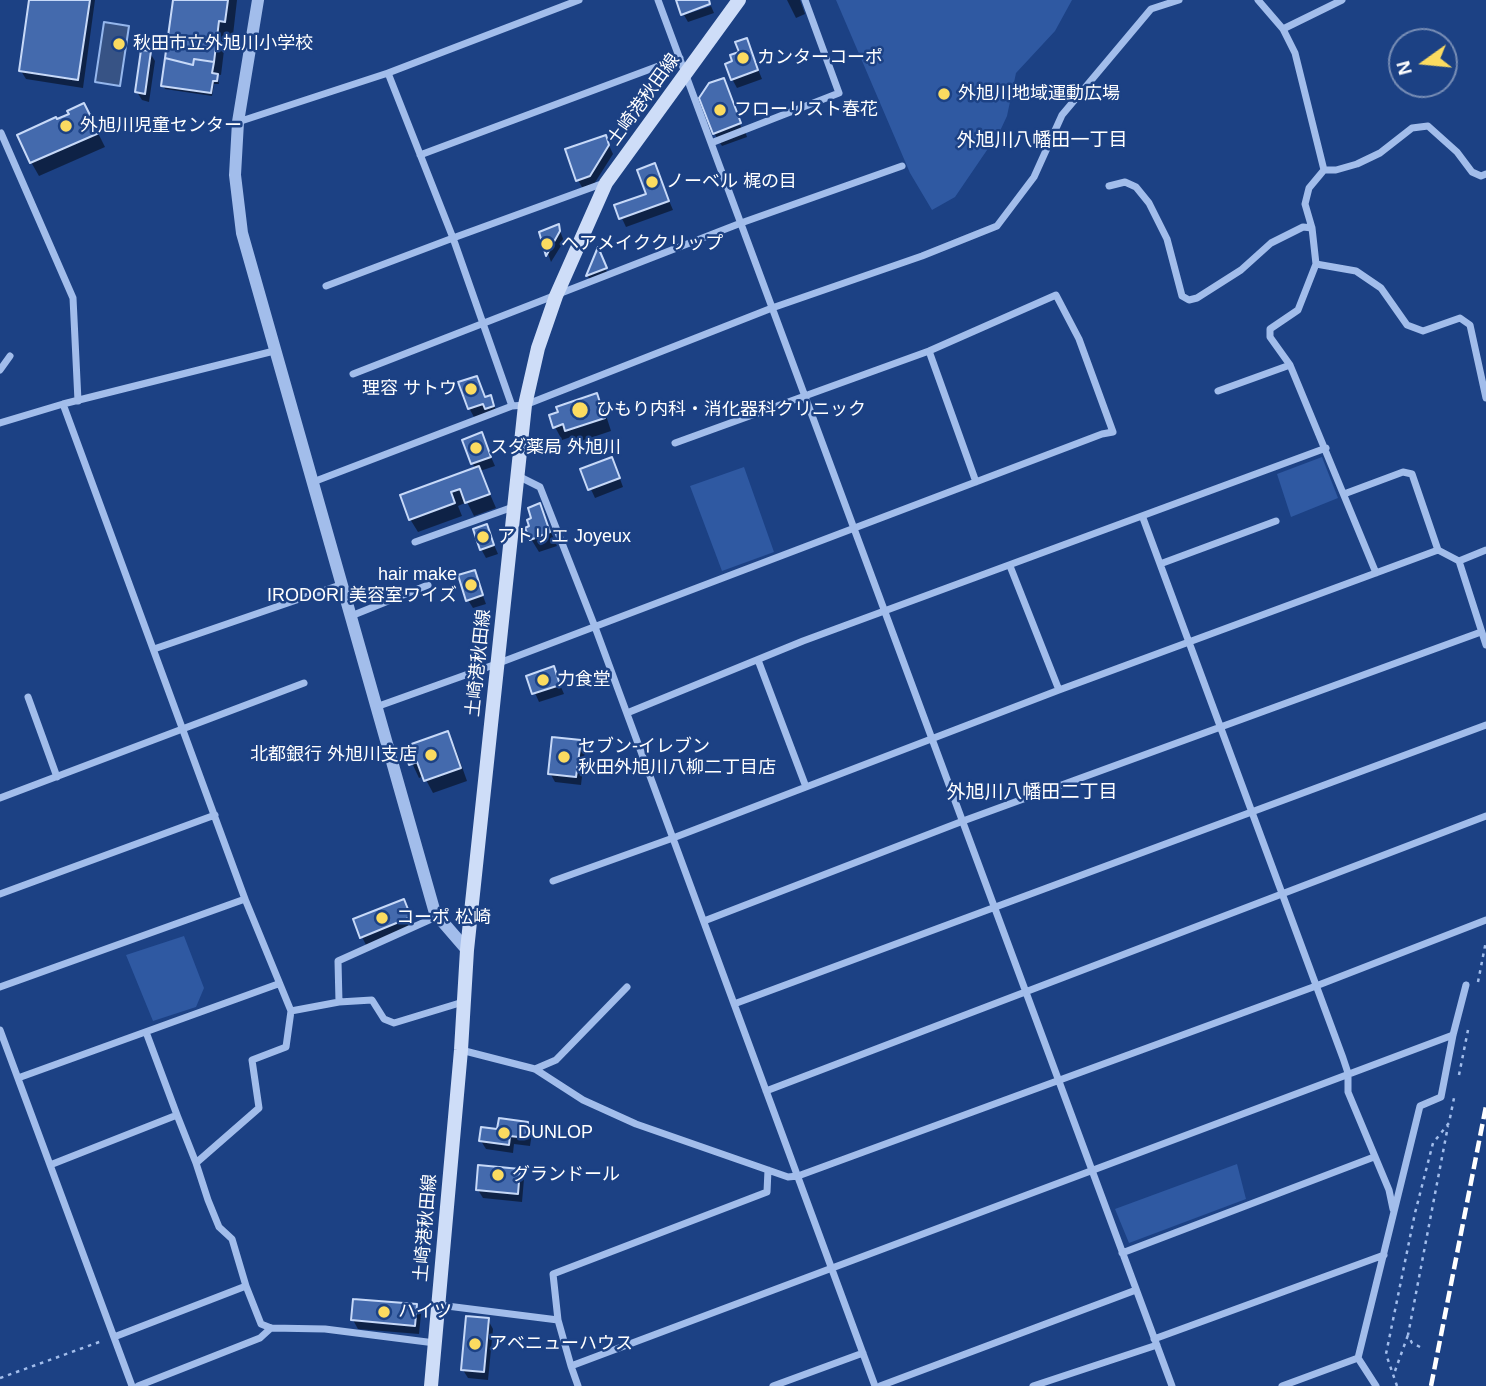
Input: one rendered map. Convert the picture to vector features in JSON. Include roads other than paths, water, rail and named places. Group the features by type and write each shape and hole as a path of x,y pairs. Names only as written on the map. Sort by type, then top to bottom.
{"main road":[{"name":"土崎港秋田線","path":"431,1386 461,1050 467,950 499,663 516,474 518,405 556,296 606,183 739,0"}],"street":[{"path":"258,0 238,122 235,174 242,233 435,914 467,950"},
{"path":"238,122 388,73 579,0"},
{"path":"658,0 1172,1386"},
{"path":"711,143 839,93 805,0"},
{"path":"1147,0 1150,9"},
{"path":"313,482 772,308 922,256 998,226 1034,177 1062,115 1150,9 1179,0"},
{"path":"1258,0 1283,29 1296,52 1324,170"},
{"path":"1283,29 1342,0"},
{"path":"420,155 680,58"},
{"path":"388,73 453,238 483,325 518,405"},
{"path":"1324,170 1336,170 1357,164 1381,153 1412,128 1428,126 1457,152 1472,172 1481,176 1486,174"},
{"path":"1,132 73,298 78,401"},
{"path":"353,374 741,223 902,166"},
{"path":"1324,170 1309,188 1305,204 1312,228 1316,264 1298,310 1270,329 1269,337 1290,365 1377,573"},
{"path":"1109,187 1125,182 1136,187 1149,203 1167,239 1182,296 1189,300 1197,298 1241,270 1271,243 1303,227 1312,228"},
{"path":"326,286 606,183"},
{"path":"1316,264 1356,271 1381,288 1407,325 1423,331 1460,318 1470,325 1486,398"},
{"path":"376,707 1113,432 1079,339 1056,295 929,351 675,443"},
{"path":"0,423 63,404 274,351"},
{"path":"929,351 976,482"},
{"path":"0,370 10,356"},
{"path":"1218,391 1290,365"},
{"path":"63,404 245,899 278,985 291,1011 286,1047 252,1060 259,1108 196,1163"},
{"path":"627,713 758,660 1326,448"},
{"path":"1344,494 1403,472 1412,474 1438,550 1459,561 1486,645"},
{"path":"516,474 540,486 595,626 863,1353 878,1386 1136,1290"},
{"path":"415,542 513,507"},
{"path":"1143,518 1348,1073 1348,1092 1389,1190 1393,1209"},
{"path":"1160,564 1276,521"},
{"path":"553,881 1438,550"},
{"path":"1459,561 1486,550"},
{"path":"1010,566 1059,690"},
{"path":"154,649 343,584"},
{"path":"351,616 428,585"},
{"path":"704,921 963,821 1481,632"},
{"path":"758,660 806,787"},
{"path":"0,798 304,683"},
{"path":"28,696 58,777"},
{"path":"734,1004 1486,725"},
{"path":"0,894 215,815"},
{"path":"766,1091 1486,816"},
{"path":"0,987 245,899"},
{"path":"339,1002 338,961 438,916"},
{"path":"461,1050 535,1069 583,1100 636,1124 788,1177 798,1176 1316,986 1486,920"},
{"path":"18,1078 278,985"},
{"path":"1376,1386 1358,1358 1420,1106 1441,1097 1466,985"},
{"path":"535,1069 556,1060 627,987"},
{"path":"291,1011 339,1002 372,1000 384,1019 394,1023 464,1002"},
{"path":"0,1030 132,1386"},
{"path":"146,1032 219,1227 232,1239 261,1324 271,1328 325,1329 435,1343"},
{"path":"571,1366 1453,1035"},
{"path":"50,1165 177,1115"},
{"path":"1122,1253 1374,1157"},
{"path":"578,1386 558,1320 553,1274 767,1192 768,1170"},
{"path":"1033,1386 1384,1255"},
{"path":"114,1337 246,1286"},
{"path":"439,1306 558,1320"},
{"path":"138,1386 260,1338 271,1328"},
{"path":"773,1386 863,1353"},
{"path":"1282,1386 1358,1358"}],"railway":[{"path":"1431,1386 1486,1106"}],"place":[{"name":"秋田市立外旭川小学校","path":"119,44"},
{"name":"カンターコーポ","path":"743,58"},
{"name":"外旭川地域運動広場","path":"944,94"},
{"name":"フローリスト春花","path":"720,110"},
{"name":"外旭川児童センター","path":"66,126"},
{"name":"ノーベル 梶の目","path":"652,182"},
{"name":"ヘアメイククリップ","path":"547,244"},
{"name":"理容 サトウ","path":"471,389"},
{"name":"ひもり内科・消化器科クリニック","path":"580,410"},
{"name":"スダ薬局 外旭川","path":"476,448"},
{"name":"アトリエ Joyeux","path":"483,537"},
{"name":"hair make IRODORI 美容室ワイズ","path":"471,585"},
{"name":"力食堂","path":"543,680"},
{"name":"北都銀行 外旭川支店","path":"431,755"},
{"name":"セブン-イレブン 秋田外旭川八柳二丁目店","path":"564,757"},
{"name":"コーポ 松崎","path":"382,918"},
{"name":"DUNLOP","path":"504,1133"},
{"name":"グランドール","path":"498,1175"},
{"name":"ハイツ","path":"384,1312"},
{"name":"アベニューハウス","path":"475,1344"}],"district":[{"name":"外旭川八幡田一丁目","path":"1042,141"},
{"name":"外旭川八幡田二丁目","path":"1032,793"}]}
